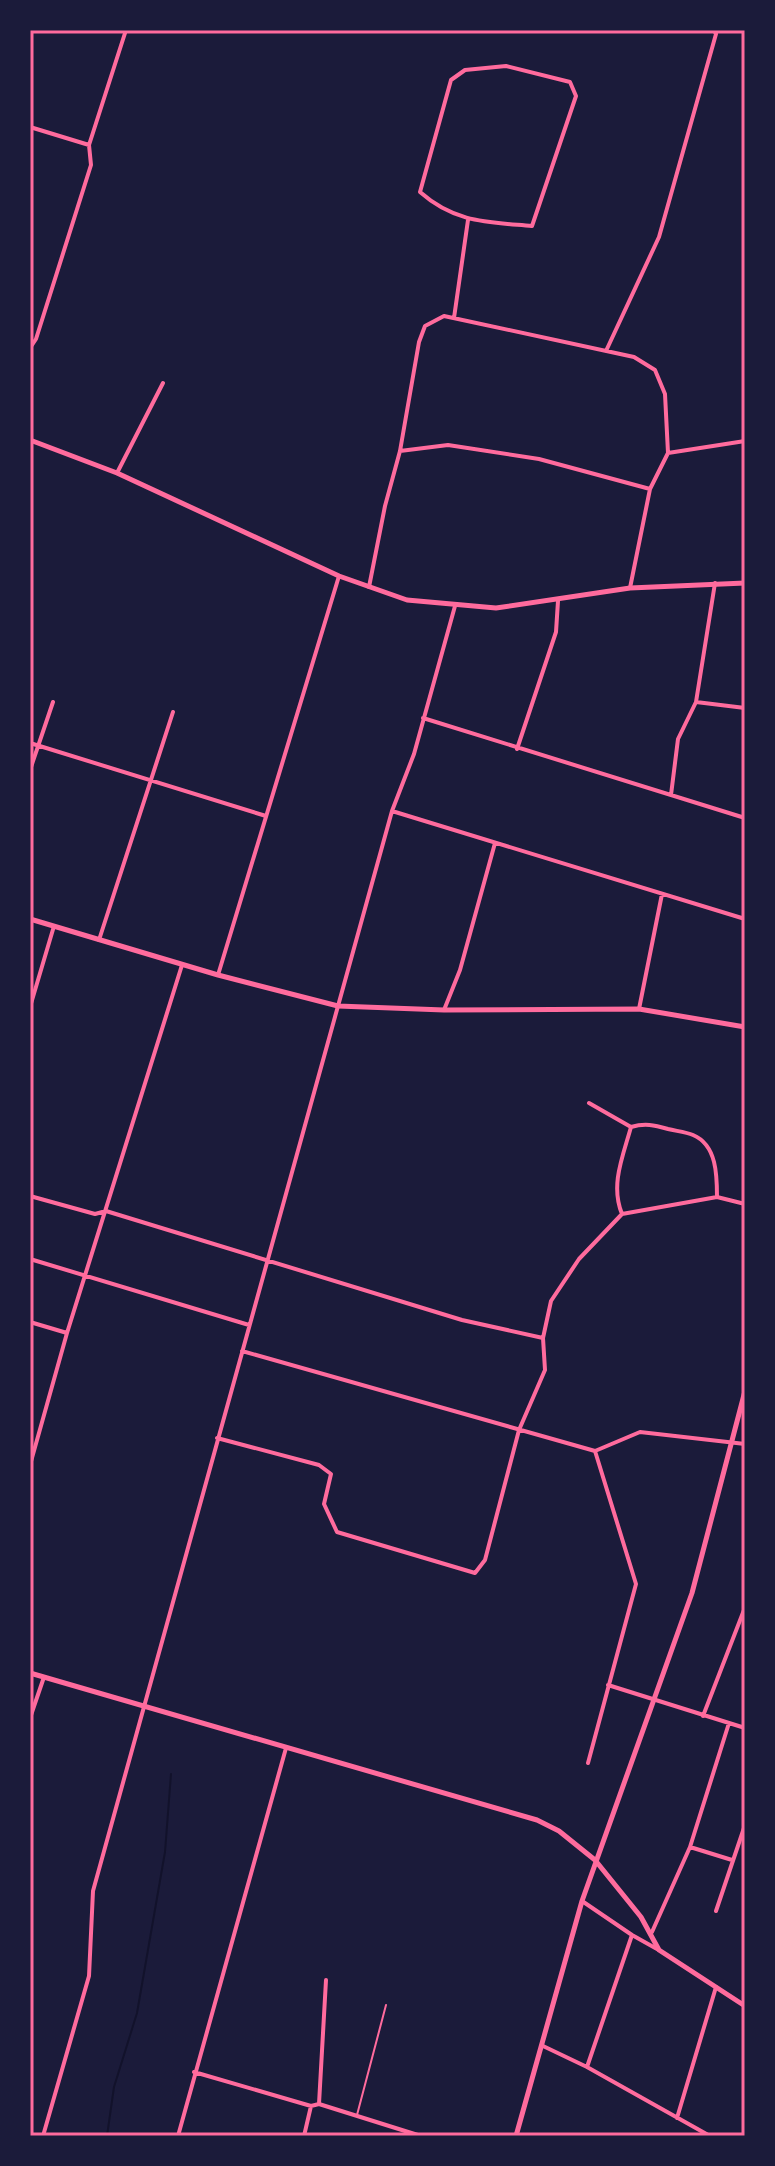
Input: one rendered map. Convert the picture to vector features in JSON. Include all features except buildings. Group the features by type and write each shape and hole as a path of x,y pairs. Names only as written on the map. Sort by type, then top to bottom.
{"street":[{"path":"30,348 36,339 91,165 89,145 126,30"},
{"path":"606,351 659,237 716,34 714,30"},
{"path":"506,66 570,82 576,96 532,226 468,220 436,206 420,192 451,80 465,70 506,66"},
{"path":"30,127 89,145"},
{"path":"454,318 468,220"},
{"path":"369,587 385,506 400,451 411,379 425,326 444,316 634,357 655,370 665,394 668,453 650,489 630,588"},
{"path":"117,473 163,383"},
{"path":"30,440 117,473 339,576 407,600 496,608 630,588 745,583"},
{"path":"668,453 745,441"},
{"path":"400,451 448,445 539,459 650,489"},
{"path":"218,975 339,576"},
{"path":"671,795 678,739 696,702 715,583"},
{"path":"517,749 556,632 558,601"},
{"path":"43,2136 89,1976 93,1891 392,811 414,754 455,606"},
{"path":"30,770 53,702"},
{"path":"696,702 745,708"},
{"path":"99,940 173,712"},
{"path":"423,718 745,818"},
{"path":"30,743 266,816"},
{"path":"392,811 745,919"},
{"path":"444,1010 460,970 495,843"},
{"path":"639,1009 662,894"},
{"path":"30,919 182,965 338,1006 444,1010 639,1009 745,1027"},
{"path":"30,1007 54,926"},
{"path":"30,1465 67,1333 182,965"},
{"path":"589,1103 631,1127 655,1125 696,1135 712,1155 717,1175 717,1197"},
{"path":"622,1214 616,1194 618,1172 631,1127"},
{"path":"30,1196 95,1214 106,1211 462,1320 543,1338"},
{"path":"217,1438 319,1465 331,1474 324,1504 337,1532 475,1573 485,1560 519,1430 545,1370 543,1338 551,1301 579,1259 622,1214 717,1197 745,1204"},
{"path":"30,1259 249,1325"},
{"path":"30,1322 67,1333"},
{"path":"242,1351 595,1451 640,1432 745,1444"},
{"path":"516,2136 595,1860 692,1593 745,1391"},
{"path":"588,1763 636,1584 595,1451"},
{"path":"703,1716 744,1610"},
{"path":"30,1673 537,1820 559,1831 595,1860 652,1932 659,1950"},
{"path":"30,1718 44,1677"},
{"path":"608,1685 745,1728"},
{"path":"652,1932 690,1847 729,1723"},
{"path":"178,2136 286,1748"},
{"path":"716,1911 745,1825"},
{"path":"690,1847 732,1860"},
{"path":"582,1901 745,2006"},
{"path":"587,2067 632,1935"},
{"path":"319,2104 326,1980"},
{"path":"677,2118 716,1987"},
{"path":"543,2046 710,2136"},
{"path":"194,2072 311,2106 319,2104 421,2136"},
{"path":"304,2136 311,2106"}],"lane":[{"path":"356,2116 386,2005"}],"waterway":[{"path":"107,2136 114,2087 137,2013 165,1852 171,1774"}]}
